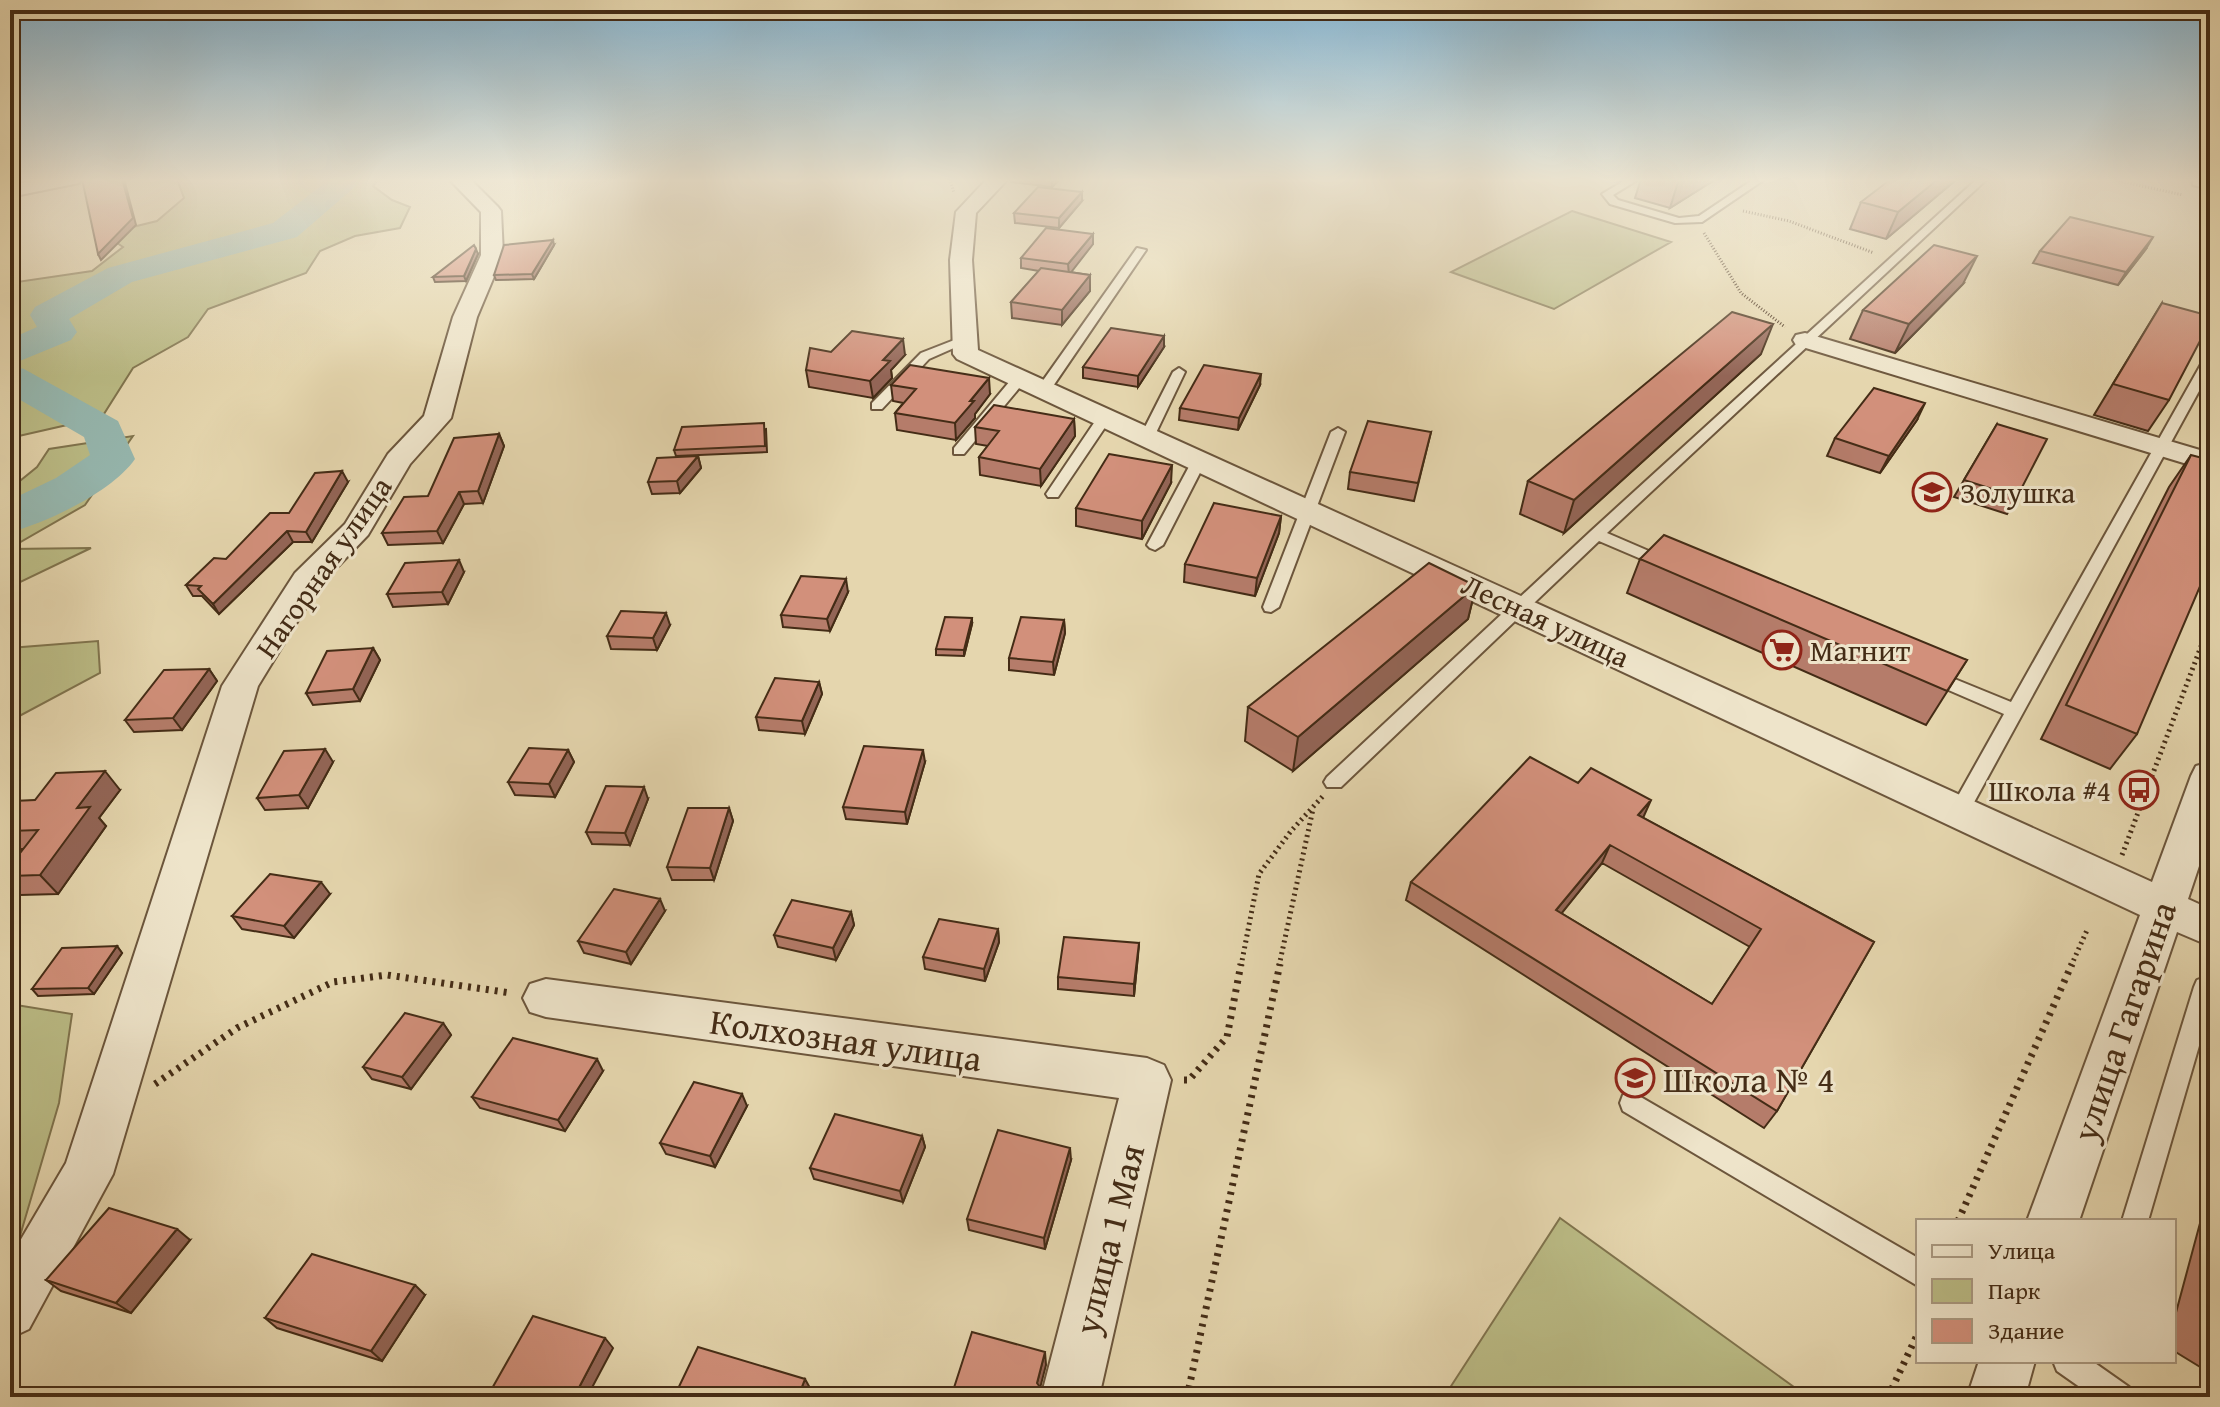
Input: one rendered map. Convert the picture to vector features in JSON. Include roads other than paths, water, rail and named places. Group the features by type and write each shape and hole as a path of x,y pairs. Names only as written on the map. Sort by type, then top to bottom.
{"street":[{"name":"Нагорная улица","path":"10,1310 88,1174 240,686 306,580 357,529 398,460 437,418 465,317 492,255 492,245"},
{"path":"963,245 966,340"},
{"name":"Лесная улица","path":"966,340 966,354 2210,928"},
{"path":"1805,340 2210,462"},
{"name":"улица Гагарина","path":"2054,1219 2210,776"},
{"name":"Колхозная улица","path":"546,998 1147,1080"},
{"name":"улица 1 Мая","path":"1070,1397 1147,1080"},
{"path":"1996,1397 2006,1363"}],"lane":[{"path":"1334,782 1596,534 1910,245"},
{"path":"959,451 1032,384 1141,250"},
{"path":"877,406 925,356 966,340"},
{"path":"1959,812 2210,359"},
{"path":"1147,437 1179,372"},
{"path":"1053,494 1105,417"},
{"path":"1271,607 1338,432"},
{"path":"1155,545 1199,461"},
{"path":"1596,534 1683,571"},
{"path":"1914,668 2015,711"},
{"path":"2136,1219 2205,987"},
{"path":"1632,1103 1916,1272"},
{"path":"2083,1366 2119,1397"}],"waterway":[{"path":"10,353 58,332 48,315 120,275 231,245"},
{"path":"10,377 103,430 113,459 72,488 10,518"}],"place":[{"name":"Золушка","path":"1932,492"},
{"name":"Магнит","path":"1782,650"},
{"name":"Школа #4","path":"2139,790"},
{"name":"Школа № 4","path":"1635,1078"}]}
